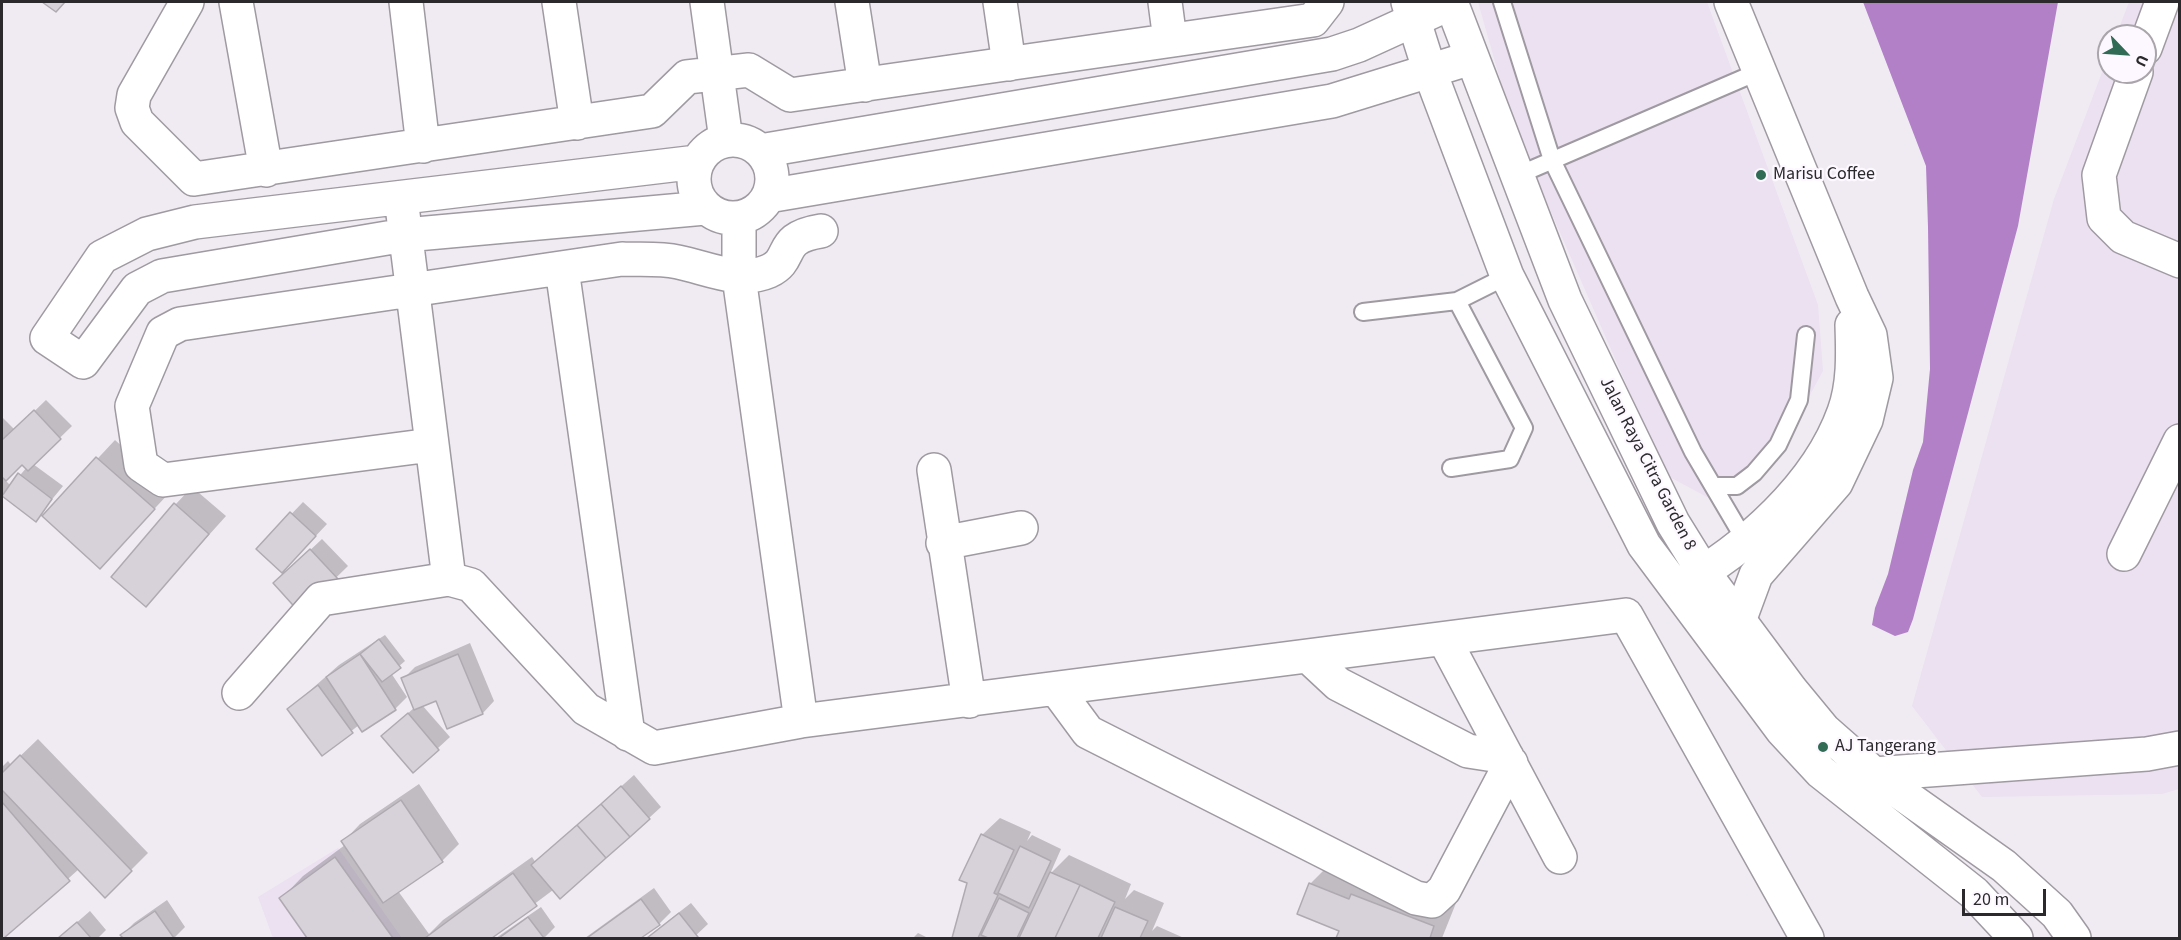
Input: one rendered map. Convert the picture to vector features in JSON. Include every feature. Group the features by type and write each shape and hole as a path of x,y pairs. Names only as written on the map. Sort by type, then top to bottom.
{"street":[{"path":"187,2 134,95 132,108 137,122 195,178 266,170 652,111 687,78 749,70 790,95 1313,20 1327,2"},
{"path":"236,2 266,170"},
{"path":"406,2 423,146"},
{"path":"559,2 577,123"},
{"path":"707,2 726,140"},
{"path":"852,2 865,85"},
{"path":"1000,2 1009,64"},
{"path":"1165,2 1170,40"},
{"path":"760,151 1332,54 1410,11 1451,2"},
{"name":"Jalan Raya Citra Garden 8","path":"1451,2 1565,300 1673,523 1704,573 1824,730 1862,784 1974,894 2016,939"},
{"path":"1731,2 1851,297 1870,335 1876,378 1866,420 1836,483 1756,575 1739,621"},
{"path":"2154,24 2162,2"},
{"name":"Jalan Raya Citra Garden 8","path":"1410,11 1430,72 1507,276 1644,545 1782,730 1821,772 1862,784 2004,866 2057,914 2074,939"},
{"path":"768,196 1332,101 1471,58"},
{"path":"2132,84 2099,175 2104,218 2123,237 2180,261"},
{"path":"726,140 750,144 760,151 771,172 768,196 751,214 739,218 715,215 705,208 694,186 697,162 704,152 726,140"},
{"path":"697,162 195,222 147,234 102,257 47,338 82,362 138,289 162,276 405,235 705,208"},
{"path":"401,197 449,579"},
{"path":"739,218 739,277 801,721"},
{"path":"431,445 163,480 141,465 132,406 163,333 180,324 622,259 675,261 739,277 770,270 782,261 789,244 801,234 821,231"},
{"path":"562,269 628,734"},
{"path":"1675,588 1704,573 1771,520 1822,458 1845,411 1853,363 1851,297"},
{"path":"2124,554 2180,441"},
{"path":"934,470 943,543 969,701"},
{"path":"943,543 1021,528"},
{"path":"239,693 321,599 449,579 471,585 585,709 654,748 801,721 1057,690 1626,615 1807,939"},
{"path":"1444,639 1560,857"},
{"path":"1309,657 1338,684 1468,751 1509,760"},
{"path":"1057,690 1088,732 1416,898 1432,901 1444,890 1509,760"},
{"path":"1862,784 2147,754 2180,748"}],"lane":[{"path":"1502,2 1552,160 1693,452 1746,542"},
{"path":"1516,176 1760,72"},
{"path":"1363,312 1457,301 1507,276"},
{"path":"1451,468 1510,459 1524,428 1457,301"},
{"path":"1714,486 1737,486 1754,473 1778,445 1799,400 1806,335"}],"shaded area":[{"path":"1478,2 1707,2 1818,305 1823,371 1779,452 1749,489 1707,497 1666,475 1513,125"},
{"path":"1863,2 2058,2 2018,226 1913,619 1908,632 1895,636 1872,625 1875,608 1888,574 1913,470 1923,442 1930,369 1926,166"},
{"path":"2129,2 2179,2 2179,789 2162,794 1982,797 1912,706 2054,199 2098,84 2157,84 2157,24 2121,24"},
{"path":"338,848 402,938 273,938 258,897"}],"building":[{"path":"42,2 65,2 56,12"},
{"path":"34,410 61,439 28,471 22,465 6,481 2,477 2,440"},
{"path":"96,457 155,509 100,569 42,516"},
{"path":"18,473 52,499 36,522 2,496"},
{"path":"174,503 209,534 146,607 111,577"},
{"path":"290,512 316,536 282,573 256,549"},
{"path":"310,549 338,579 301,614 273,583"},
{"path":"379,639 401,668 382,682 360,654"},
{"path":"360,654 396,710 362,732 326,677"},
{"path":"458,654 483,714 447,729 436,701 414,710 401,678"},
{"path":"318,685 353,733 322,756 287,709"},
{"path":"408,713 439,750 413,773 381,736"},
{"path":"20,755 132,871 105,898 2,790 2,773"},
{"path":"621,786 650,819 630,837 601,804"},
{"path":"401,800 443,862 383,903 341,841"},
{"path":"2,802 70,881 4,938 2,938"},
{"path":"601,804 630,837 606,858 577,825"},
{"path":"577,825 606,858 560,899 531,865"},
{"path":"981,834 1014,850 994,893 998,895 978,938 952,938 967,883 959,880"},
{"path":"1020,846 1051,861 1029,908 998,893"},
{"path":"335,857 393,938 307,938 279,898"},
{"path":"1050,872 1080,885 1055,938 1019,938"},
{"path":"513,873 537,906 492,938 425,938"},
{"path":"1309,883 1349,899 1351,894 1434,926 1430,938 1336,938 1339,931 1297,914"},
{"path":"1080,885 1115,902 1098,938 1055,938"},
{"path":"999,898 1029,913 1017,938 988,938 981,935"},
{"path":"641,899 660,925 641,938 587,938"},
{"path":"1115,907 1148,921 1140,938 1101,938"},
{"path":"155,911 174,938 123,938 120,935"},
{"path":"679,913 698,937 647,938"},
{"path":"528,917 544,938 499,938"},
{"path":"77,922 91,938 58,938"}],"place":[{"name":"Marisu Coffee","path":"1761,175"},
{"name":"AJ Tangerang","path":"1823,747"}]}
